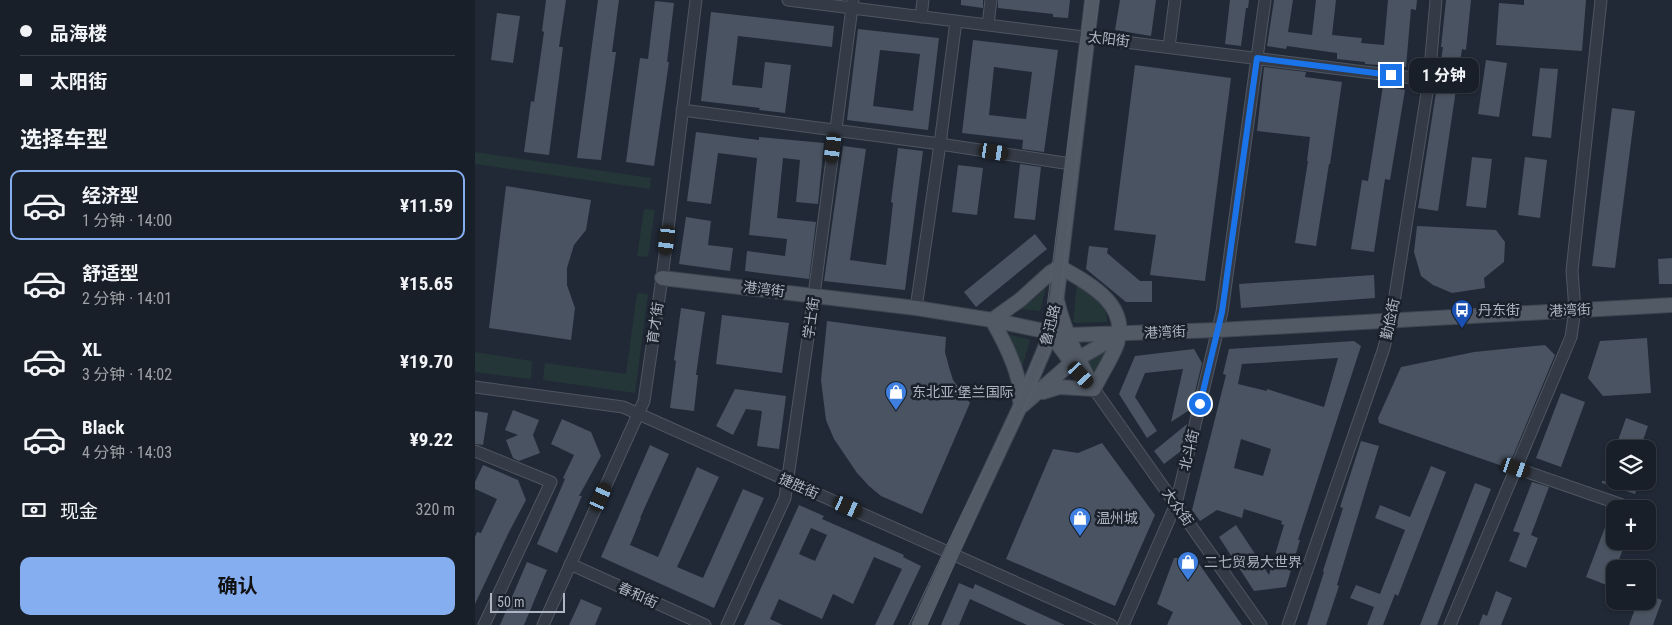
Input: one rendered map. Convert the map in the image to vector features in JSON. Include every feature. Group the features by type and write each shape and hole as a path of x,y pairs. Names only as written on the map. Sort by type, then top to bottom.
{"main road":[{"name":"鲁迅路","path":"919,625 1019,409 1045,348 1057,296 1071,164 1093,0"},
{"path":"1019,409 1021,394 1018,379 1000,334 992,320 1020,300 1051,272 1060,267 1087,282 1111,304 1119,322 1119,334 1113,353 1094,389"},
{"name":"港湾街","path":"662,278 916,308 1068,335 1218,330 1672,305"},
{"path":"1057,296 1075,360"},
{"path":"1049,332 1075,360 1094,389"},
{"path":"1019,409 1075,360 1119,334"},
{"path":"1035,395 1059,387 1094,389"}],"street":[{"name":"育才街","path":"543,625 644,401 662,278 696,0"},
{"name":"太阳街","path":"788,0 853,4 921,17 1087,36 1429,80"},
{"path":"921,17 923,0"},
{"path":"988,25 991,0"},
{"path":"1169,47 1175,0"},
{"name":"北斗街","path":"1123,625 1176,504 1218,330 1265,0"},
{"name":"勤俭街","path":"1288,625 1383,352 1391,321 1429,80 1436,0"},
{"path":"1450,625 1571,337 1575,310 1572,271 1601,0"},
{"name":"学士街","path":"727,625 785,498 815,295 835,130 853,4"},
{"path":"916,308 956,21"},
{"path":"682,110 940,144 1071,164"},
{"name":"捷胜街","path":"475,387 623,407 1111,625"},
{"name":"大众街","path":"1094,389 1261,625"},
{"path":"475,451 551,482 484,625"},
{"path":"1516,468 1608,500"},
{"name":"春和街","path":"570,564 705,625"}],"shaded area":[{"path":"475,152 651,178 650,189 475,164"},
{"path":"644,209 655,210 648,257 637,256"},
{"path":"1077,283 1098,299 1105,311 1107,322 1073,322"},
{"path":"1046,287 1040,311 1020,309 1034,299"},
{"path":"637,293 648,294 635,393 543,380 545,363 626,374"},
{"path":"1006,335 1030,340 1020,374"},
{"path":"475,352 532,361 531,379 475,372"},
{"path":"1105,352 1107,354 1094,376 1084,363"}],"building":[{"path":"546,0 566,0 559,47 563,47 549,155 524,152 531,101 534,102 544,32 542,31"},
{"path":"598,0 619,0 612,52 616,52 601,160 577,158"},
{"path":"961,0 983,0 983,8 961,5"},
{"path":"998,0 1070,0 1068,18 1053,17 1053,14 998,8"},
{"path":"1120,0 1156,0 1151,36 1115,30"},
{"path":"1230,0 1249,0 1248,8 1246,8 1241,46 1225,44"},
{"path":"1274,0 1293,0 1288,32 1312,35 1316,0 1336,0 1332,35 1362,38 1361,43 1384,45 1388,0 1417,0 1416,10 1411,9 1406,67 1365,64 1365,62 1337,59 1337,53 1287,46 1286,49 1267,46"},
{"path":"1446,0 1471,0 1466,50 1462,49 1438,211 1418,208 1443,47 1441,47"},
{"path":"1524,0 1586,0 1582,51 1496,45 1499,3 1524,5"},
{"path":"655,1 674,3 667,62 669,62 654,166 626,162 640,58 648,59"},
{"path":"711,12 834,26 832,47 738,36 732,85 762,88 765,62 791,65 785,113 701,101"},
{"path":"497,13 520,16 513,63 491,60"},
{"path":"858,29 939,38 928,130 847,120","holes":["880,50 920,54 913,111 873,106"]},
{"path":"973,40 1058,50 1044,152 1022,149 1023,140 962,133","holes":["994,67 1032,72 1026,119 989,115"]},
{"path":"1486,60 1507,63 1499,117 1478,114"},
{"path":"1135,65 1231,78 1205,281 1150,275 1156,235 1114,230"},
{"path":"1264,67 1306,72 1305,77 1342,82 1316,246 1295,243 1310,137 1257,131"},
{"path":"1540,68 1558,69 1551,138 1532,136"},
{"path":"1383,86 1405,90 1390,180 1385,179 1374,252 1351,249 1362,180 1368,181"},
{"path":"1612,108 1635,111 1615,268 1592,266"},
{"path":"696,132 759,140 759,137 824,143 818,204 796,202 800,160 783,158 777,218 816,222 809,279 745,271 747,251 785,256 787,239 749,235 757,158 718,153 711,204 687,201"},
{"path":"843,146 866,149 850,260 886,265 898,148 923,151 905,290 824,281"},
{"path":"1472,157 1492,159 1486,208 1466,206"},
{"path":"1525,157 1547,160 1540,218 1518,215"},
{"path":"1020,164 1041,167 1035,220 1014,218"},
{"path":"958,165 983,168 977,215 952,212"},
{"path":"506,186 591,200 586,230 574,245 567,268 567,285 575,308 571,340 489,328"},
{"path":"686,217 711,221 708,245 733,248 730,271 679,264"},
{"path":"1417,226 1496,230 1505,242 1504,262 1484,278 1485,288 1452,293 1433,285 1421,276 1414,252"},
{"path":"1035,234 1047,249 976,307 964,292"},
{"path":"1089,246 1108,248 1107,253 1140,281 1152,281 1152,302 1126,302 1086,269"},
{"path":"1672,258 1672,284 1659,284 1658,259"},
{"path":"1374,275 1375,298 1241,308 1239,284"},
{"path":"681,308 705,312 696,375 698,375 694,411 670,408"},
{"path":"722,315 789,323 782,373 716,364"},
{"name":"东北亚·堡兰国际","path":"827,321 946,337 945,352 953,380 970,403 922,514 881,496 869,486 857,473 834,439 826,420 821,380"},
{"path":"1647,338 1651,393 1603,396 1588,378 1600,341"},
{"path":"1354,341 1361,346 1298,540 1300,540 1286,587 1254,591 1219,537 1236,525 1269,575 1284,525 1281,524 1282,521 1244,509 1242,518 1217,510 1200,521 1192,510 1226,375 1223,374 1229,349","holes":["1338,358 1324,407 1267,389 1267,391 1238,384 1242,364","1241,439 1271,449 1263,476 1234,468"]},
{"path":"1545,345 1555,355 1508,468 1379,423 1378,418 1401,367 1474,352"},
{"path":"1194,349 1202,363 1191,409 1171,422 1183,369 1145,373 1135,397 1157,431 1147,438 1119,394 1135,356"},
{"path":"735,389 786,396 779,449 757,446 762,411 746,409 733,435 716,426"},
{"path":"1561,393 1585,402 1561,467 1536,458"},
{"path":"513,410 539,420 533,435 540,453 519,461 513,458 506,440 518,435 505,430"},
{"path":"475,411 488,413 483,445 475,444"},
{"path":"1626,418 1648,426 1643,440 1618,440"},
{"path":"562,419 591,432 601,456 579,496 582,496 557,553 537,544 574,455 551,444"},
{"path":"1187,424 1181,451 1164,464 1154,451"},
{"path":"1361,441 1379,446 1337,585 1339,586 1326,625 1307,625 1343,508 1340,507"},
{"name":"温州城","path":"1102,443 1155,515 1115,606 1006,559 1053,449 1078,453"},
{"path":"650,445 669,454 630,545 658,557 697,467 719,477 677,567 703,578 743,489 764,498 714,608 601,557"},
{"path":"483,465 518,480 526,500 475,604 475,537 477,532 481,533 497,499 475,489 475,482"},
{"path":"1431,466 1446,472 1398,596 1395,594 1383,625 1367,625 1374,607 1350,598 1356,585 1380,594 1405,530 1375,518 1380,505 1410,517"},
{"path":"1532,482 1549,487 1531,535 1538,538 1526,568 1509,561 1520,533 1513,531"},
{"path":"1475,483 1491,489 1437,625 1420,625"},
{"path":"1623,490 1637,490 1635,494"},
{"path":"799,505 824,516 822,519 904,555 903,557 921,566 893,625 875,625 902,569 874,557 853,604 833,594 822,619 779,599 770,619 783,625 744,625","holes":["811,528 827,535 815,561 799,554"]},
{"path":"1606,525 1606,550 1623,550 1619,560 1606,560 1606,585 1586,577"},
{"name":"二七贸易大世界","path":"1174,558 1195,558 1242,625 1167,625 1173,612 1157,604"},
{"path":"527,562 547,570 524,625 500,625"},
{"path":"959,583 973,589 975,584 1065,625 1027,625 970,599 959,625 941,625"},
{"path":"1496,591 1512,598 1501,625 1479,625 1483,614 1487,616"},
{"path":"1656,598 1662,600 1653,625 1629,625 1635,610 1656,610"},
{"path":"581,599 602,608 595,625 569,625"}],"tram line":[{"path":"909,625 1017,400 1032,366 1044,331 1086,0"},
{"path":"927,625 1051,347 1058,316 1076,163 1099,0"}],"place":[{"name":"丹东街","path":"1462,329"},
{"name":"东北亚·堡兰国际","path":"896,411"},
{"name":"温州城","path":"1080,537"},
{"name":"二七贸易大世界","path":"1188,581"}],"route":[{"path":"1200,404 1222,312 1257,58 1391,75"}]}
